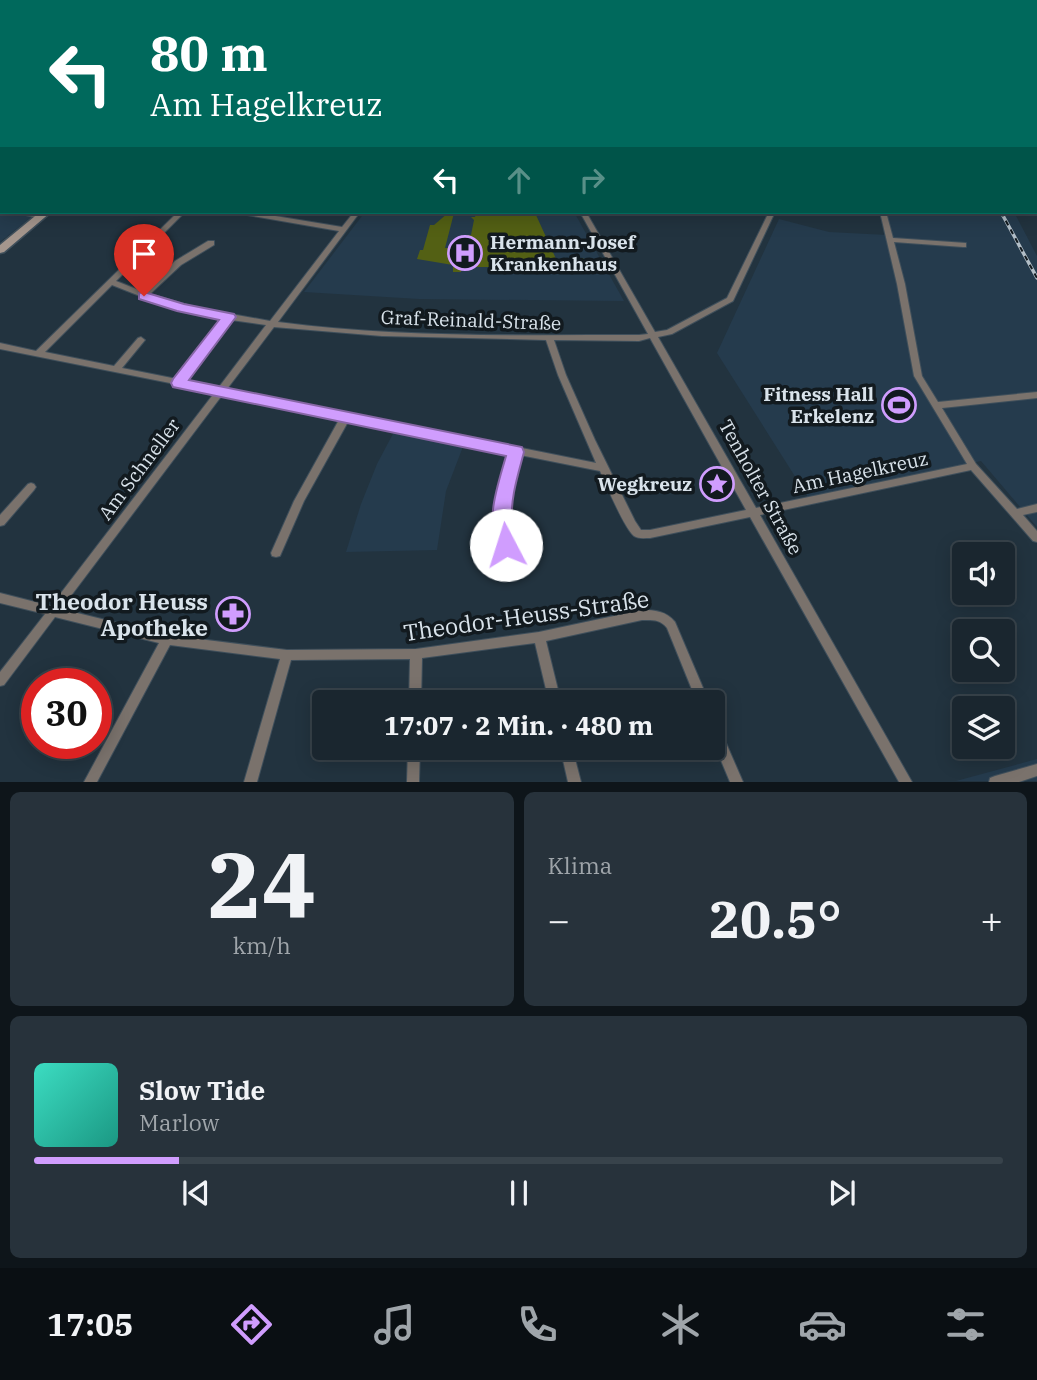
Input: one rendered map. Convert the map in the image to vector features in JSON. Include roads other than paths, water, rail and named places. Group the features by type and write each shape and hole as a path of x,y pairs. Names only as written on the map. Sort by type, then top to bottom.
{"main road":[{"path":"0,250 43,214"}],"street":[{"path":"38,354 180,214"},
{"path":"252,214 344,230"},
{"name":"Am Schneller","path":"0,681 356,214"},
{"name":"Tenholter Straße","path":"584,214 906,782"},
{"name":"Graf-Reinald-Straße","path":"112,282 182,308 271,325 395,335 654,337 670,332 730,299 771,214"},
{"path":"884,214 918,376 973,466 1037,538"},
{"path":"891,240 963,245"},
{"path":"144,296 178,263 211,243"},
{"path":"179,383 229,317"},
{"path":"549,338 603,468"},
{"path":"115,370 141,340"},
{"path":"0,346 345,418 603,468"},
{"path":"936,405 1037,395"},
{"path":"276,553 299,501 345,418"},
{"path":"506,545 503,500 516,452"},
{"name":"Am Hagelkreuz","path":"603,468 628,522 638,534 650,534 973,466"},
{"path":"0,522 31,487"},
{"path":"1015,513 1037,508"},
{"name":"Theodor-Heuss-Straße","path":"0,598 167,640 287,655 416,654 538,637 642,615 665,617 671,625 698,690"},
{"path":"538,637 552,690"},
{"path":"90,782 167,640"},
{"path":"415,690 416,654"},
{"path":"250,782 287,655"},
{"path":"725,754 737,782"},
{"path":"413,782 414,760"},
{"path":"569,760 575,782"},
{"path":"995,782 1037,770"}],"railway":[{"path":"1002,214 1037,278"}],"place":[{"name":"Hermann-Josef Krankenhaus","path":"465,253"},
{"name":"Fitness Hall Erkelenz","path":"899,405"},
{"name":"Wegkreuz","path":"717,484"},
{"name":"Theodor Heuss Apotheke","path":"233,614"}]}
